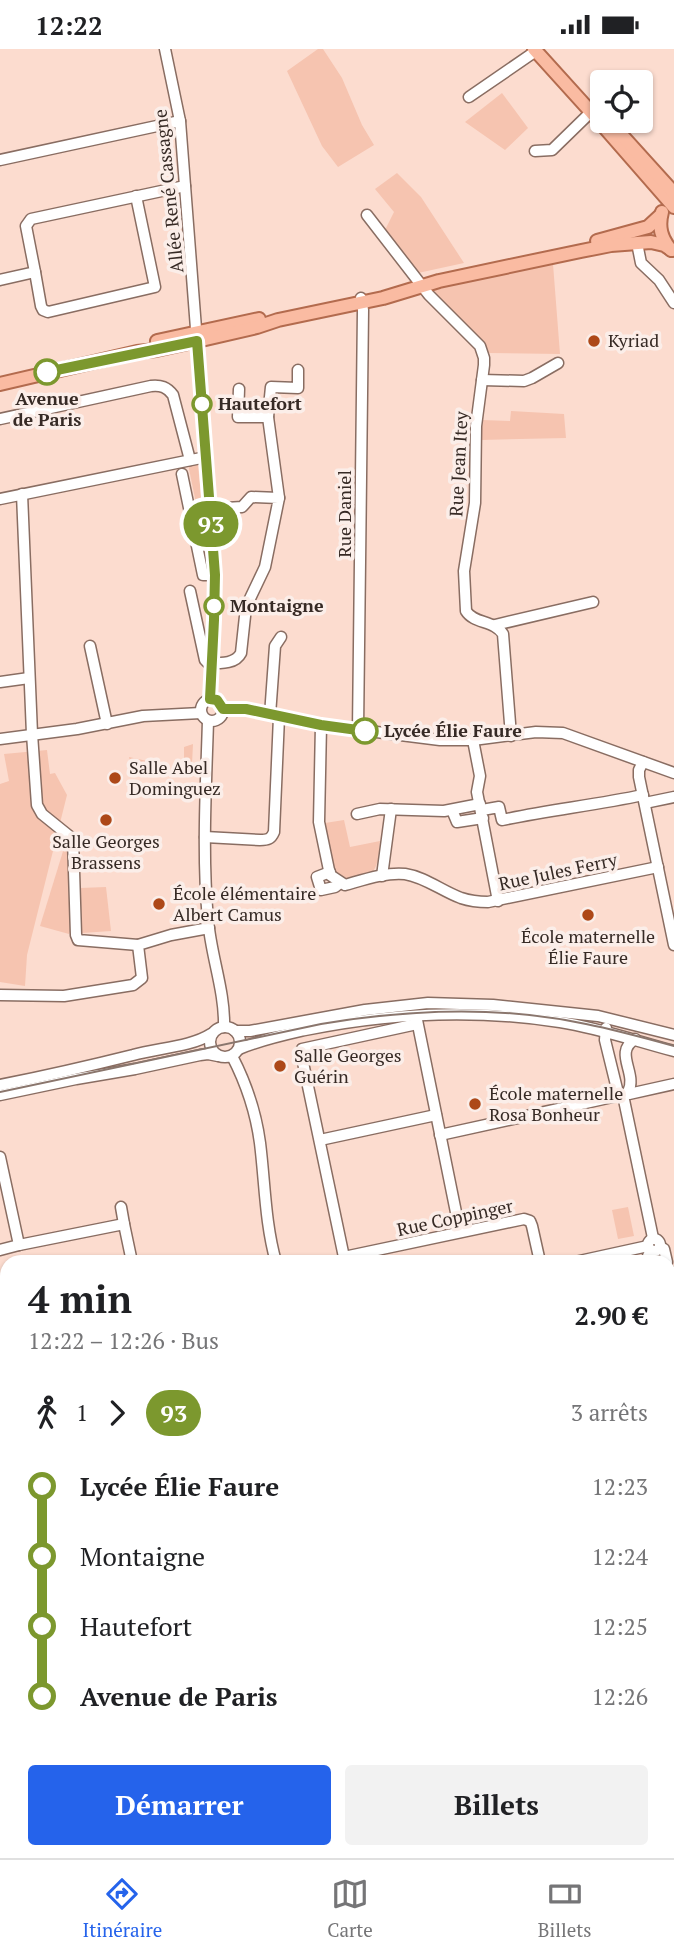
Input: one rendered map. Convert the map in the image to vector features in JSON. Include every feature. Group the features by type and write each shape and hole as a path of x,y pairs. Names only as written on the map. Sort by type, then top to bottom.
{"main road":[{"path":"538,50 590,105"},
{"path":"615,133 672,199"},
{"path":"620,133 672,199"},
{"path":"0,378 197,336 257,327 419,283 591,242 647,227 661,215 672,199"},
{"path":"661,215 661,234 673,251"},
{"path":"419,283 580,251 637,243 657,243 673,251"},
{"path":"0,384 156,350 255,319 362,300"}],"street":[{"name":"Allée René Cassagne","path":"165,49 180,121 215,575 210,699"},
{"path":"469,97 538,50"},
{"path":"535,151 552,150 590,118"},
{"path":"0,160 180,121"},
{"path":"136,196 155,287 48,313 43,310 26,229 29,221 136,196 185,186"},
{"name":"Rue Jean Itey","path":"367,215 419,283 480,346 484,358 476,426 475,503 464,582 468,615 495,625"},
{"path":"637,243 641,263 659,280 674,303"},
{"path":"0,280 35,272"},
{"name":"Rue Daniel","path":"359,730 362,300"},
{"path":"482,380 524,381 558,363"},
{"path":"190,591 205,660 211,664 232,661 239,657 246,607 265,567 279,498 268,417 271,387 298,388 298,370"},
{"path":"0,419 150,386 162,386 168,388 173,395 190,460"},
{"path":"239,389 238,417 268,417"},
{"path":"0,499 206,457"},
{"path":"181,474 203,575 215,575"},
{"path":"22,494 37,805 42,814 73,839 78,940 138,945 209,928"},
{"path":"210,509 242,506 251,497 279,498"},
{"path":"495,625 593,603"},
{"path":"495,625 501,629 504,637 511,736"},
{"path":"205,837 268,840 274,832 275,646 281,637"},
{"path":"90,646 107,724"},
{"path":"0,683 29,678"},
{"path":"0,739 107,724 143,716 205,717 219,719 223,709 217,700 210,699 202,704 205,717 205,880 209,928 223,1006 224,1027"},
{"path":"223,709 246,709 321,725 424,738 473,740 536,732 563,733 674,773"},
{"path":"321,725 318,822 330,872 340,883 321,890 317,877 330,872"},
{"path":"473,740 480,776 477,792 498,901"},
{"path":"642,762 639,777 674,945"},
{"path":"357,814 380,809 448,810 457,822 499,807 502,820 601,804 674,797"},
{"path":"382,876 391,809"},
{"name":"Rue Jules Ferry","path":"340,883 345,885 382,876 405,874 474,902 498,901 658,867"},
{"path":"0,995 64,996 133,985 142,978 138,945"},
{"path":"0,1085 197,1041 224,1027 235,1031 250,1031 365,1010 428,1003 598,1016 674,1035"},
{"path":"0,1095 200,1055 227,1058 235,1052 275,1037 367,1020 493,1015 560,1022 674,1051"},
{"path":"417,1020 460,1232"},
{"path":"344,1255 302,1049 417,1020"},
{"path":"619,1021 610,1023 605,1033 608,1052 623,1095 653,1245 648,1255"},
{"path":"235,1031 240,1041 235,1052 260,1144 268,1231 274,1255"},
{"path":"211,1034 210,1048 218,1056"},
{"path":"623,1095 632,1083 625,1051 628,1044 635,1039"},
{"path":"608,1052 620,1049 625,1051"},
{"path":"440,1135 674,1084"},
{"path":"320,1139 436,1115"},
{"path":"0,1157 19,1245"},
{"path":"121,1207 131,1255"},
{"name":"Rue Coppinger","path":"366,1255 524,1219 530,1221 538,1255"},
{"path":"0,1250 124,1224"},
{"path":"607,1255 653,1245 664,1249 666,1255"}],"shaded area":[{"path":"318,49 323,49 342,78 362,125 374,145 338,167 322,146 287,71"},
{"path":"502,93 528,128 505,150 465,122"},
{"path":"397,173 421,197 464,263 418,273 385,230 394,212 375,189"},
{"path":"553,264 560,354 488,353 472,330 433,292 435,289"},
{"path":"511,411 564,414 566,438 481,440 482,420 510,421"},
{"path":"188,464 198,465 207,557"},
{"path":"193,744 193,769 187,770 184,747"},
{"path":"47,750 50,774 55,773 67,795 27,955 25,986 0,982 0,784 9,781 4,754"},
{"path":"129,757 147,761 148,771 133,776"},
{"path":"344,820 350,847 380,841 378,858 372,873 354,881 337,877 330,863 325,823"},
{"path":"64,848 69,854 69,934 40,926"},
{"path":"106,887 111,931 82,933 80,888"},
{"path":"628,1207 634,1236 618,1239 612,1210"}],"tram line":[{"path":"0,1092 321,1024 420,1012 487,1012 553,1018 674,1046"}],"bus line":[{"name":"93","path":"47,372 197,341 215,575 210,699 220,702 223,709 246,709 365,731"}],"place":[{"name":"Kyriad","path":"594,341"},
{"name":"Avenue de Paris","path":"47,372"},
{"name":"Hautefort","path":"202,404"},
{"name":"Montaigne","path":"214,606"},
{"name":"Lycée Élie Faure","path":"365,731"},
{"name":"Salle Abel Dominguez","path":"115,778"},
{"name":"Salle Georges Brassens","path":"106,820"},
{"name":"École élémentaire Albert Camus","path":"159,904"},
{"name":"École maternelle Élie Faure","path":"588,915"},
{"name":"Salle Georges Guérin","path":"280,1066"},
{"name":"École maternelle Rosa Bonheur","path":"475,1104"}]}
